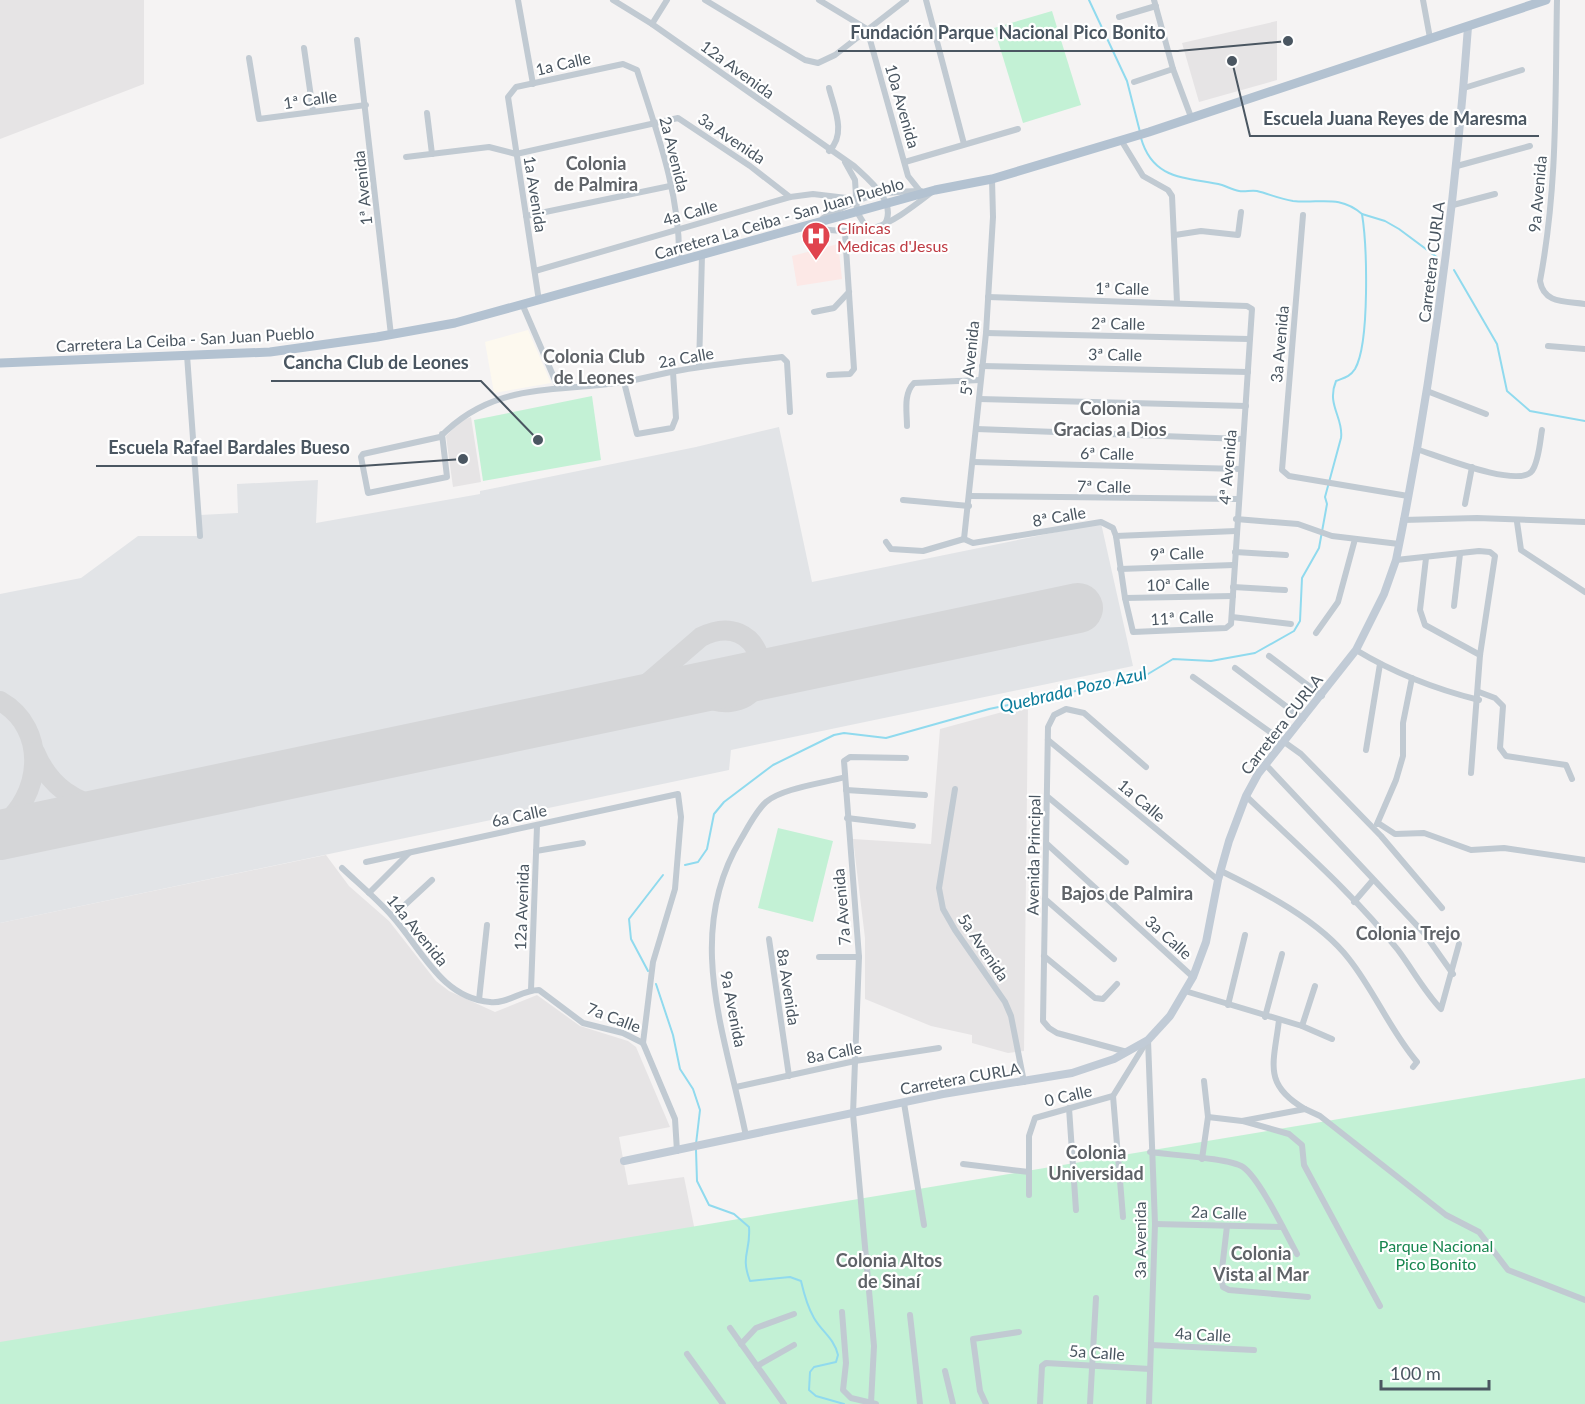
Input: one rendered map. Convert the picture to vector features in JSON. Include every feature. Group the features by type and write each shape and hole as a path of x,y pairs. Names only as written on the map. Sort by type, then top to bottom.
{"main road":[{"name":"Carretera La Ceiba - San Juan Pueblo","path":"0,363 270,351 391,335 455,323 539,302 935,190 993,179 1149,132 1546,0"},
{"name":"Carretera CURLA","path":"624,1161 904,1103 1072,1073 1127,1052 1148,1040 1170,1016 1193,977 1206,942 1218,880 1246,796 1266,765 1356,650 1384,594 1396,560 1427,391 1453,205 1468,27"}],"street":[{"path":"518,0 533,84"},
{"name":"12a Avenida","path":"613,0 652,24 859,171 887,204"},
{"path":"652,24 667,0"},
{"path":"705,0 805,60 818,63 835,55 906,0"},
{"path":"819,0 867,29"},
{"path":"926,0 964,144"},
{"path":"1423,0 1430,38"},
{"name":"9a Avenida","path":"1557,0 1554,191 1540,281 1541,290 1551,300 1585,303"},
{"path":"1119,17 1155,3 1173,69 1191,117"},
{"name":"10a Avenida","path":"867,29 908,176"},
{"name":"1ª Avenida","path":"357,39 391,335"},
{"path":"304,48 314,111"},
{"name":"1ª Calle","path":"249,58 259,119 366,105"},
{"name":"1a Calle","path":"511,92 516,87 623,64"},
{"name":"2a Avenida","path":"623,64 637,70 654,123 680,228 679,262"},
{"path":"1134,82 1173,69"},
{"path":"1464,88 1522,70"},
{"path":"829,88 839,131 837,140 829,151"},
{"name":"1a Avenida","path":"511,92 508,97 539,302"},
{"path":"427,113 432,154"},
{"name":"3a Avenida","path":"654,123 678,118 750,166 790,197"},
{"path":"406,157 489,147 516,154 654,123"},
{"path":"904,162 1017,129"},
{"path":"1121,140 1143,176 1171,192 1177,302"},
{"path":"1457,166 1530,146"},
{"path":"845,162 855,180 856,212 868,230"},
{"path":"901,191 908,176 920,191"},
{"name":"5ª Avenida","path":"964,539 986,333 993,179"},
{"path":"526,216 670,186"},
{"path":"807,227 855,199 880,193 935,190"},
{"path":"807,227 845,233 883,227 935,190"},
{"name":"4a Calle","path":"535,271 790,197 813,194 855,199"},
{"path":"1453,205 1495,194"},
{"path":"883,227 888,217 887,204"},
{"path":"1175,235 1201,231 1238,235 1241,212"},
{"name":"3a Avenida","path":"1303,215 1282,470 1285,474 1323,483 1407,496"},
{"path":"829,375 850,374 854,369 845,233"},
{"path":"699,367 702,255"},
{"path":"814,312 834,308 849,292"},
{"name":"1ª Calle","path":"988,297 1246,306 1252,313"},
{"path":"523,306 558,387"},
{"name":"4ª Avenida","path":"1231,624 1237,499 1252,313"},
{"name":"2ª Calle","path":"986,333 1249,339"},
{"path":"1548,346 1585,349"},
{"path":"188,355 200,536"},
{"name":"2a Calle","path":"442,434 449,475 446,478 371,494 367,491 360,457 363,454 442,434 476,408 500,397 558,387 624,382 699,367 782,357 787,362 790,412"},
{"name":"3ª Calle","path":"982,366 1248,372"},
{"path":"624,382 636,433 639,435 672,428 675,425 674,372"},
{"path":"907,426 906,398 908,388 914,383 980,380"},
{"path":"1427,391 1486,414"},
{"path":"979,399 1246,406"},
{"path":"976,429 1242,439"},
{"path":"1416,448 1472,467 1512,477 1527,475 1534,465 1542,430"},
{"name":"6ª Calle","path":"973,462 1240,469"},
{"path":"1465,504 1472,467"},
{"name":"7ª Calle","path":"970,496 1237,499"},
{"path":"903,500 969,506"},
{"path":"1403,520 1477,518 1517,522 1536,519 1585,522"},
{"path":"1236,519 1298,524 1325,534 1399,544"},
{"name":"8ª Calle","path":"886,542 891,549 901,552 923,551 964,539 973,543 1101,522 1113,528 1116,536"},
{"path":"1517,522 1521,550 1585,592"},
{"path":"1125,598 1116,536 1236,531"},
{"path":"1316,633 1338,602 1355,539"},
{"path":"1235,552 1287,555"},
{"path":"1396,560 1490,552 1495,556 1480,655 1479,700 1471,773"},
{"path":"1454,606 1460,554"},
{"path":"1426,558 1420,610 1425,625 1480,655"},
{"name":"9ª Calle","path":"1120,568 1234,565"},
{"path":"1233,586 1286,590"},
{"name":"10ª Calle","path":"1125,598 1233,596"},
{"name":"11ª Calle","path":"1125,598 1134,633 1226,628 1231,624"},
{"path":"1232,617 1292,624"},
{"path":"1356,650 1380,664 1443,691 1479,700"},
{"path":"1269,656 1322,696"},
{"path":"1366,750 1380,664"},
{"path":"1235,668 1303,719"},
{"path":"1193,677 1285,741 1375,826 1442,908"},
{"path":"1375,826 1403,756 1403,723 1412,678"},
{"path":"1479,692 1495,698 1503,706 1500,748 1506,756 1566,765 1572,779"},
{"name":"Avenida Principal","path":"1127,1052 1057,1033 1048,1029 1043,1021 1048,727 1054,715 1066,709 1076,709 1092,719 1146,767"},
{"name":"1a Calle","path":"1048,740 1218,880"},
{"path":"845,777 844,761 850,757 906,758"},
{"path":"1266,765 1424,933 1453,974"},
{"name":"9a Avenida","path":"746,1136 712,987 711,926 729,859 766,802 799,789 845,777"},
{"name":"7a Avenida","path":"845,777 859,957 853,1114 874,1346 872,1404"},
{"name":"5a Avenida","path":"955,789 939,888 943,909 1005,1002 1011,1016 1024,1082"},
{"path":"846,790 925,795"},
{"name":"6a Calle","path":"366,862 678,794 681,817 675,889 653,962 643,1043"},
{"path":"1246,796 1398,950 1425,993 1442,1009 1459,944"},
{"path":"1048,797 1126,862"},
{"path":"847,818 913,826"},
{"name":"12a Avenida","path":"531,990 537,826"},
{"path":"1375,826 1395,834 1424,833 1471,850 1504,848 1585,860"},
{"path":"536,851 583,843"},
{"name":"3a Calle","path":"1047,844 1193,977"},
{"path":"369,893 409,853"},
{"name":"14a Avenida","path":"342,868 393,916 442,980 479,1000"},
{"path":"1221,871 1265,893 1292,910 1348,957 1402,1044 1417,1062 1413,1067"},
{"path":"393,916 432,880"},
{"path":"1354,903 1372,880"},
{"path":"1045,899 1114,959"},
{"path":"487,925 479,1000 496,1002 531,990"},
{"path":"1228,1005 1245,935"},
{"name":"8a Avenida","path":"769,939 789,1076"},
{"path":"1265,1017 1282,954"},
{"path":"1044,956 1095,998 1103,999 1117,984"},
{"path":"819,957 859,957"},
{"path":"1302,1026 1315,986"},
{"name":"7a Calle","path":"531,990 546,993 583,1023 623,1033 643,1043"},
{"path":"1185,991 1265,1017 1302,1026 1332,1039"},
{"path":"1279,1020 1274,1078 1282,1093 1320,1116 1446,1215 1479,1232 1508,1270 1585,1300"},
{"name":"3a Avenida","path":"1148,1040 1150,1152 1155,1224 1149,1404"},
{"name":"0 Calle","path":"1029,1172 1030,1127 1035,1118 1113,1096 1148,1040"},
{"path":"643,1043 675,1119 677,1151"},
{"name":"8a Calle","path":"736,1087 855,1061 939,1048"},
{"path":"1202,1159 1208,1117 1204,1081"},
{"path":"1113,1096 1123,1217"},
{"path":"904,1103 924,1226"},
{"path":"1070,1108 1076,1210"},
{"path":"1242,1121 1305,1108"},
{"path":"1208,1117 1242,1121 1289,1134 1302,1145 1304,1165 1380,1306"},
{"path":"1150,1152 1227,1162 1244,1168 1297,1254"},
{"path":"963,1164 1029,1172 1029,1195"},
{"name":"2a Calle","path":"1155,1224 1282,1227"},
{"path":"1227,1226 1221,1283 1229,1290 1308,1297"},
{"path":"1090,1404 1096,1298"},
{"path":"842,1312 846,1363 843,1390 851,1398 872,1404"},
{"path":"741,1344 756,1328 794,1314"},
{"path":"910,1315 920,1404"},
{"path":"730,1328 784,1404"},
{"path":"986,1404 980,1391 973,1340 1019,1332"},
{"path":"757,1366 794,1345"},
{"name":"4a Calle","path":"1151,1345 1254,1350"},
{"path":"687,1354 723,1404"},
{"name":"5a Calle","path":"1040,1404 1042,1366 1050,1362 1150,1369"},
{"path":"945,1371 953,1404"}],"shaded area":[{"path":"0,0 144,0 144,84 0,139"},
{"path":"1277,21 1277,80 1199,102 1182,43"},
{"name":"Clínicas Medicas d'Jesus","path":"838,244 842,279 797,286 792,256"},
{"path":"528,330 551,383 494,393 485,342"},
{"path":"471,417 481,482 453,487 446,436 461,421"},
{"path":"779,427 812,582 1101,523 1133,666 731,750 729,770 0,923 0,594 81,578 138,536 200,536 200,515 238,513 237,484 318,480 316,523 480,494 480,491 696,447"},
{"path":"1028,705 1024,1051 1008,1053 972,1043 972,1035 931,1026 865,999 865,938 853,839 931,844 940,729"},
{"path":"326,855 349,886 389,921 436,981 449,991 495,1012 537,995 580,1026 628,1041 636,1047 670,1127 619,1137 628,1185 684,1177 709,1300 0,1404 0,923"}],"green space":[{"path":"1052,11 1081,105 1023,123 994,28"},
{"path":"592,396 601,460 483,481 474,420"},
{"path":"778,828 833,841 813,922 758,908"},
{"name":"Parque Nacional Pico Bonito","path":"1585,1078 1585,1404 0,1404 0,1342"}],"waterway":[{"name":"Quebrada Pozo Azul","path":"1089,0 1127,81 1140,132"},
{"name":"Quebrada Pozo Azul","path":"685,865 698,862 707,849 714,814 724,802 773,765 834,735 844,733 886,738 989,709 1123,681 1148,674 1173,659 1211,661 1255,653 1294,631 1300,621 1302,578 1319,548 1327,504 1325,497 1341,438 1333,390 1336,381 1349,376 1355,369 1363,338 1366,270 1362,214 1337,202 1293,201 1257,191 1239,191 1222,185 1173,175 1154,162 1146,152 1141,138"},
{"path":"1362,214 1385,221 1399,229 1438,258"},
{"path":"1454,270 1497,344 1507,391 1530,411 1585,421"},
{"name":"Quebrada Pozo Azul","path":"648,971 631,939 629,919 663,875"},
{"name":"Quebrada Pozo Azul","path":"656,984 673,1035 680,1069 693,1089 700,1110 696,1144"},
{"name":"Quebrada Pozo Azul","path":"696,1150 697,1181 709,1205 734,1214 749,1227 746,1265 750,1281 790,1277 801,1281 812,1313 834,1344 838,1355 836,1362 814,1367 810,1372 809,1390 816,1396 844,1404"}],"taxiway":[{"path":"614,706 629,699 701,637 722,631 739,633 751,642 759,656 761,671 757,685 747,696 724,702 685,691"},
{"path":"0,701 16,713 27,728 33,745 34,763 25,799 0,827"},
{"path":"35,752 48,775 65,792 86,803 111,811"}],"runway":[{"path":"0,835 1078,608"}],"place":[{"name":"Fundación Parque Nacional Pico Bonito","path":"1288,41"},
{"name":"Escuela Juana Reyes de Maresma","path":"1232,61"},
{"name":"Clínicas Medicas d'Jesus","path":"816,262"},
{"name":"Cancha Club de Leones","path":"538,440"},
{"name":"Escuela Rafael Bardales Bueso","path":"463,459"}],"district":[{"name":"Colonia de Palmira","path":"596,174"},
{"name":"Colonia Club de Leones","path":"594,366"},
{"name":"Colonia Gracias a Dios","path":"1110,418"},
{"name":"Bajos de Palmira","path":"1127,893"},
{"name":"Colonia Trejo","path":"1408,933"},
{"name":"Colonia Universidad","path":"1096,1162"},
{"name":"Colonia Vista al Mar","path":"1261,1263"},
{"name":"Colonia Altos de Sinaí","path":"889,1270"}]}
